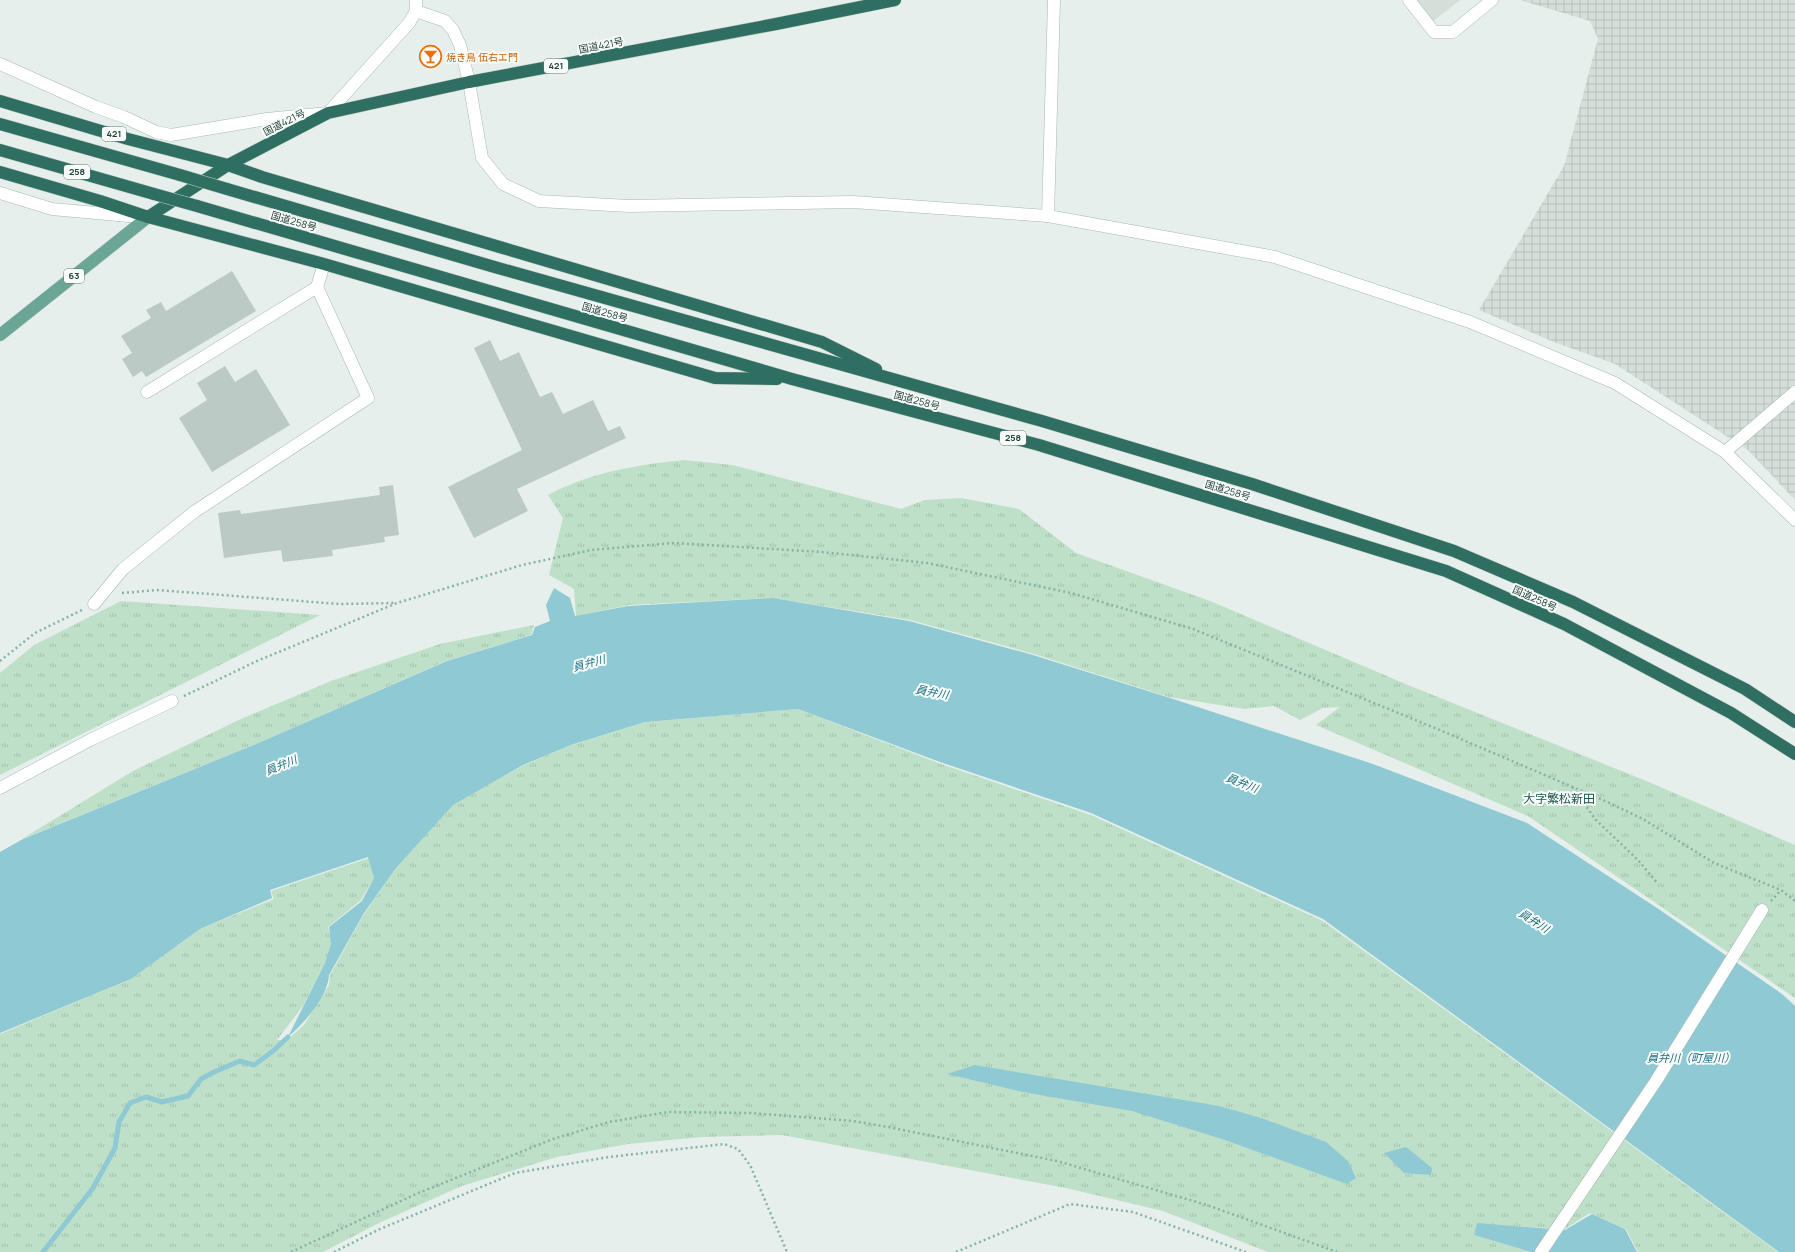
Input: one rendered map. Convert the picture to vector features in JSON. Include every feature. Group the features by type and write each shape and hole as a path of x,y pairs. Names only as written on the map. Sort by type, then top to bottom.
{"highway":[{"name":"国道421号","path":"148,217 228,165 328,113 469,82 895,0"},
{"name":"421","path":"0,101 128,139 228,165"},
{"name":"国道258号","path":"0,124 498,268 902,382 1245,482 1454,551 1573,602 1745,689 1795,722"},
{"name":"国道258号","path":"0,150 792,379 1038,445 1446,571 1564,624 1731,713 1795,754"},
{"path":"228,165 262,177 822,342 902,382"},
{"path":"0,172 100,201 148,217 324,264 715,378 792,379"}],"main road":[{"name":"63","path":"0,335 148,217"}],"street":[{"path":"1048,216 1054,0"},
{"path":"1409,0 1434,32 1453,32 1492,0"},
{"path":"0,64 96,107 124,116 156,132 171,135 267,119 328,113 409,23 416,5 445,21 453,30 460,45 469,82 482,158 503,184 539,201 629,206 853,202 1048,216 1275,257 1470,322 1615,383 1725,452 1795,520"},
{"path":"0,193 52,209 148,217"},
{"path":"147,392 317,287 324,264"},
{"path":"94,604 123,569 194,512 368,398 317,287"},
{"path":"1725,452 1795,392"},
{"path":"0,788 90,740 172,701"},
{"path":"1541,1252 1656,1081 1762,910"}],"path":[{"path":"172,701 257,661 397,603 522,565 592,550 674,543 822,552 927,563 1071,593 1192,629 1421,722 1643,819 1714,863 1781,890 1795,901"},
{"path":"120,593 156,590 339,604 397,603"},
{"path":"0,661 35,633 94,604"},
{"path":"1572,787 1596,820 1638,860 1658,884"},
{"path":"291,1252 416,1194 553,1139 609,1122 668,1112 751,1113 853,1121 888,1126 1050,1160 1207,1205 1337,1252"},
{"path":"334,1252 380,1229 515,1173 609,1157 724,1144 738,1149 750,1165 787,1252"},
{"path":"956,1252 1070,1204 1133,1212 1246,1252"}],"shaded area":[{"path":"1415,0 1460,0 1432,22"},
{"path":"1520,0 1795,0 1795,500 1748,450 1615,364 1554,342 1479,310 1564,166 1598,39 1590,21"}],"green space":[{"path":"684,460 732,465 901,509 925,500 961,498 1019,509 1076,553 1210,601 1408,685 1644,780 1795,845 1795,998 1528,816 1316,725 1340,707 1323,708 1300,720 1274,706 1245,709 1169,697 1034,654 910,620 773,598 629,605 576,616 574,589 549,575 563,518 548,495 564,487 597,475 631,467"},
{"path":"121,601 320,615 0,775 0,673 34,645"},
{"path":"534,625 531,635 446,661 256,744 22,839 133,771 243,718 331,681 440,644"},
{"path":"798,709 941,764 1091,815 1323,921 1778,1252 1638,1252 1626,1229 1590,1213 1565,1229 1477,1224 1474,1235 1531,1252 1268,1252 1163,1211 1066,1188 782,1135 702,1137 628,1144 557,1157 462,1186 381,1222 323,1252 0,1252 0,1034 131,979 200,929 274,899 271,891 369,858 374,878 361,900 328,927 332,946 303,1006 277,1040 287,1040 304,1025 329,985 330,975 364,914 396,868 452,805 524,765 569,746 645,722"}],"water":[{"name":"員弁川（町屋川）","path":"554,588 570,598 575,616 628,606 773,598 909,621 1033,655 1373,764 1527,823 1657,908 1782,994 1795,1006 1795,1252 1779,1252 1323,919 1091,813 940,762 798,709 645,722 571,745 523,765 453,805 396,868 364,913 329,975 328,983 320,1001 308,1017 288,1037 325,963 331,944 329,927 362,901 374,878 368,857 270,890 272,898 200,929 131,979 0,1033 0,852 23,839 256,744 447,661 532,635 535,627 550,621 546,605"},
{"path":"975,1065 1219,1106 1261,1118 1326,1142 1348,1161 1356,1178 1347,1184 1225,1140 1132,1111 1023,1092 947,1074"},
{"path":"1406,1147 1432,1168 1431,1175 1404,1173 1384,1153"},
{"path":"1592,1214 1625,1229 1637,1252 1531,1252 1474,1235 1477,1223 1565,1230"}],"building":[{"path":"232,271 256,311 146,377 142,371 133,377 122,359 132,353 121,336 151,318 146,310 161,302 166,311"},
{"path":"490,340 500,361 519,352 540,397 552,392 563,414 593,400 608,431 620,426 626,438 517,489 528,511 474,538 448,487 522,450 474,348"},
{"path":"225,366 235,382 256,369 290,425 212,472 179,418 207,400 197,383"},
{"path":"393,485 399,535 384,537 385,542 332,550 333,556 283,562 281,550 224,558 218,513 240,510 241,514 380,495 379,487"}],"waterway":[{"path":"43,1252 93,1188 115,1148 119,1122 130,1103 146,1097 162,1102 188,1096 201,1079 240,1061 254,1065 273,1051 288,1037"}],"place":[{"name":"焼き鳥 伍右エ門","path":"431,57"}],"district":[{"name":"大字繁松新田","path":"1559,799"}],"water label":[{"name":"員弁川","path":"589,663"},
{"name":"員弁川","path":"932,692"},
{"name":"員弁川","path":"281,765"},
{"name":"員弁川","path":"1242,783"},
{"name":"員弁川","path":"1534,921"}]}
